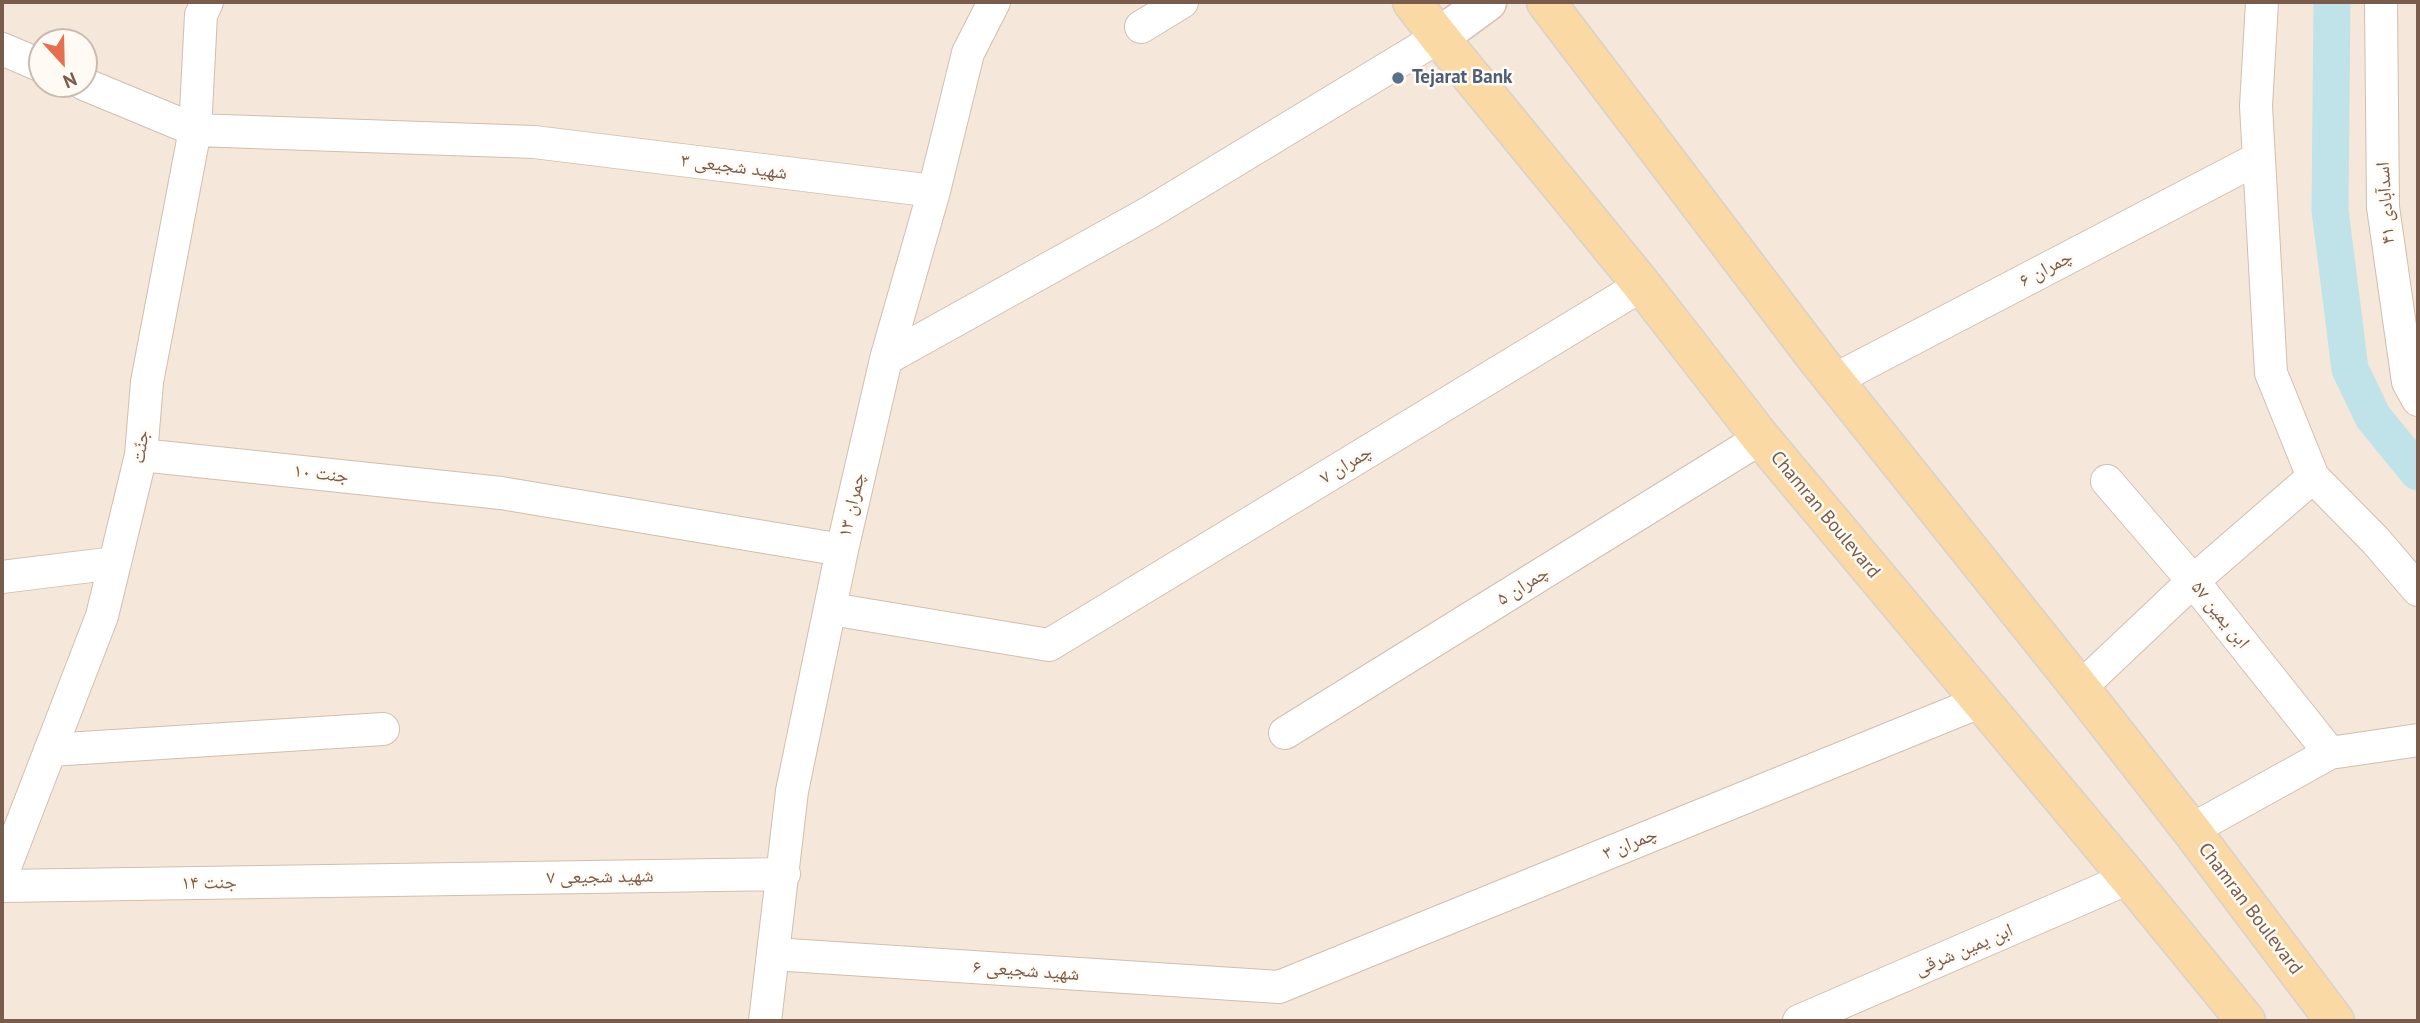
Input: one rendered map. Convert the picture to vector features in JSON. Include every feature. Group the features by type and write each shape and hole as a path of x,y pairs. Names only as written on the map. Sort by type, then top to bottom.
{"main road":[{"name":"Chamran Boulevard","path":"1412,2 1642,285 1761,438 2246,1021"},
{"path":"1439,37 1487,2"},
{"name":"Chamran Boulevard","path":"1546,2 1834,380 2191,830 2334,1021"}],"street":[{"name":"جنّت","path":"2,875 102,616 141,455 147,383 195,130 201,15 207,2"},
{"name":"چمران ۱۳","path":"765,1021 792,791 842,550 886,359 934,191 968,53 994,2"},
{"path":"1141,27 1182,2"},
{"path":"2262,2 2256,106 2271,373 2314,477 2418,590"},
{"name":"اسدآبادی ۴۱","path":"2381,2 2384,207 2408,382 2418,401"},
{"path":"886,359 1150,212 1439,37"},
{"path":"2,49 28,60"},
{"path":"98,89 195,130"},
{"name":"شهید شجیعی ۳","path":"195,130 534,142 934,191"},
{"name":"چمران ۶","path":"1834,380 2259,158"},
{"name":"چمران ۷","path":"831,609 1049,645 1642,285"},
{"name":"چمران ۵","path":"1285,733 1761,438"},
{"name":"جنت ۱۰","path":"141,455 501,493 842,550"},
{"path":"2080,688 2193,581 2314,477"},
{"name":"ابن یمین ۵۷","path":"2107,481 2193,581 2330,752"},
{"path":"2,577 115,563"},
{"name":"چمران ۳","path":"1279,987 1982,701"},
{"path":"50,750 383,729"},
{"path":"2191,830 2330,752 2418,740"},
{"name":"شهید شجیعی ۷","path":"416,880 784,874"},
{"name":"ابن یمین شرقی","path":"1799,1021 2129,878"},
{"name":"جنت ۱۴","path":"2,886 416,880"},
{"name":"شهید شجیعی ۶","path":"773,954 1279,987"}],"shaded area":[{"path":"2,2 2418,2 2418,1021 2,1021"}],"waterway":[{"path":"2332,2 2330,210 2350,369 2373,417 2418,472"}],"place":[{"name":"Tejarat Bank","path":"1398,78"}]}
